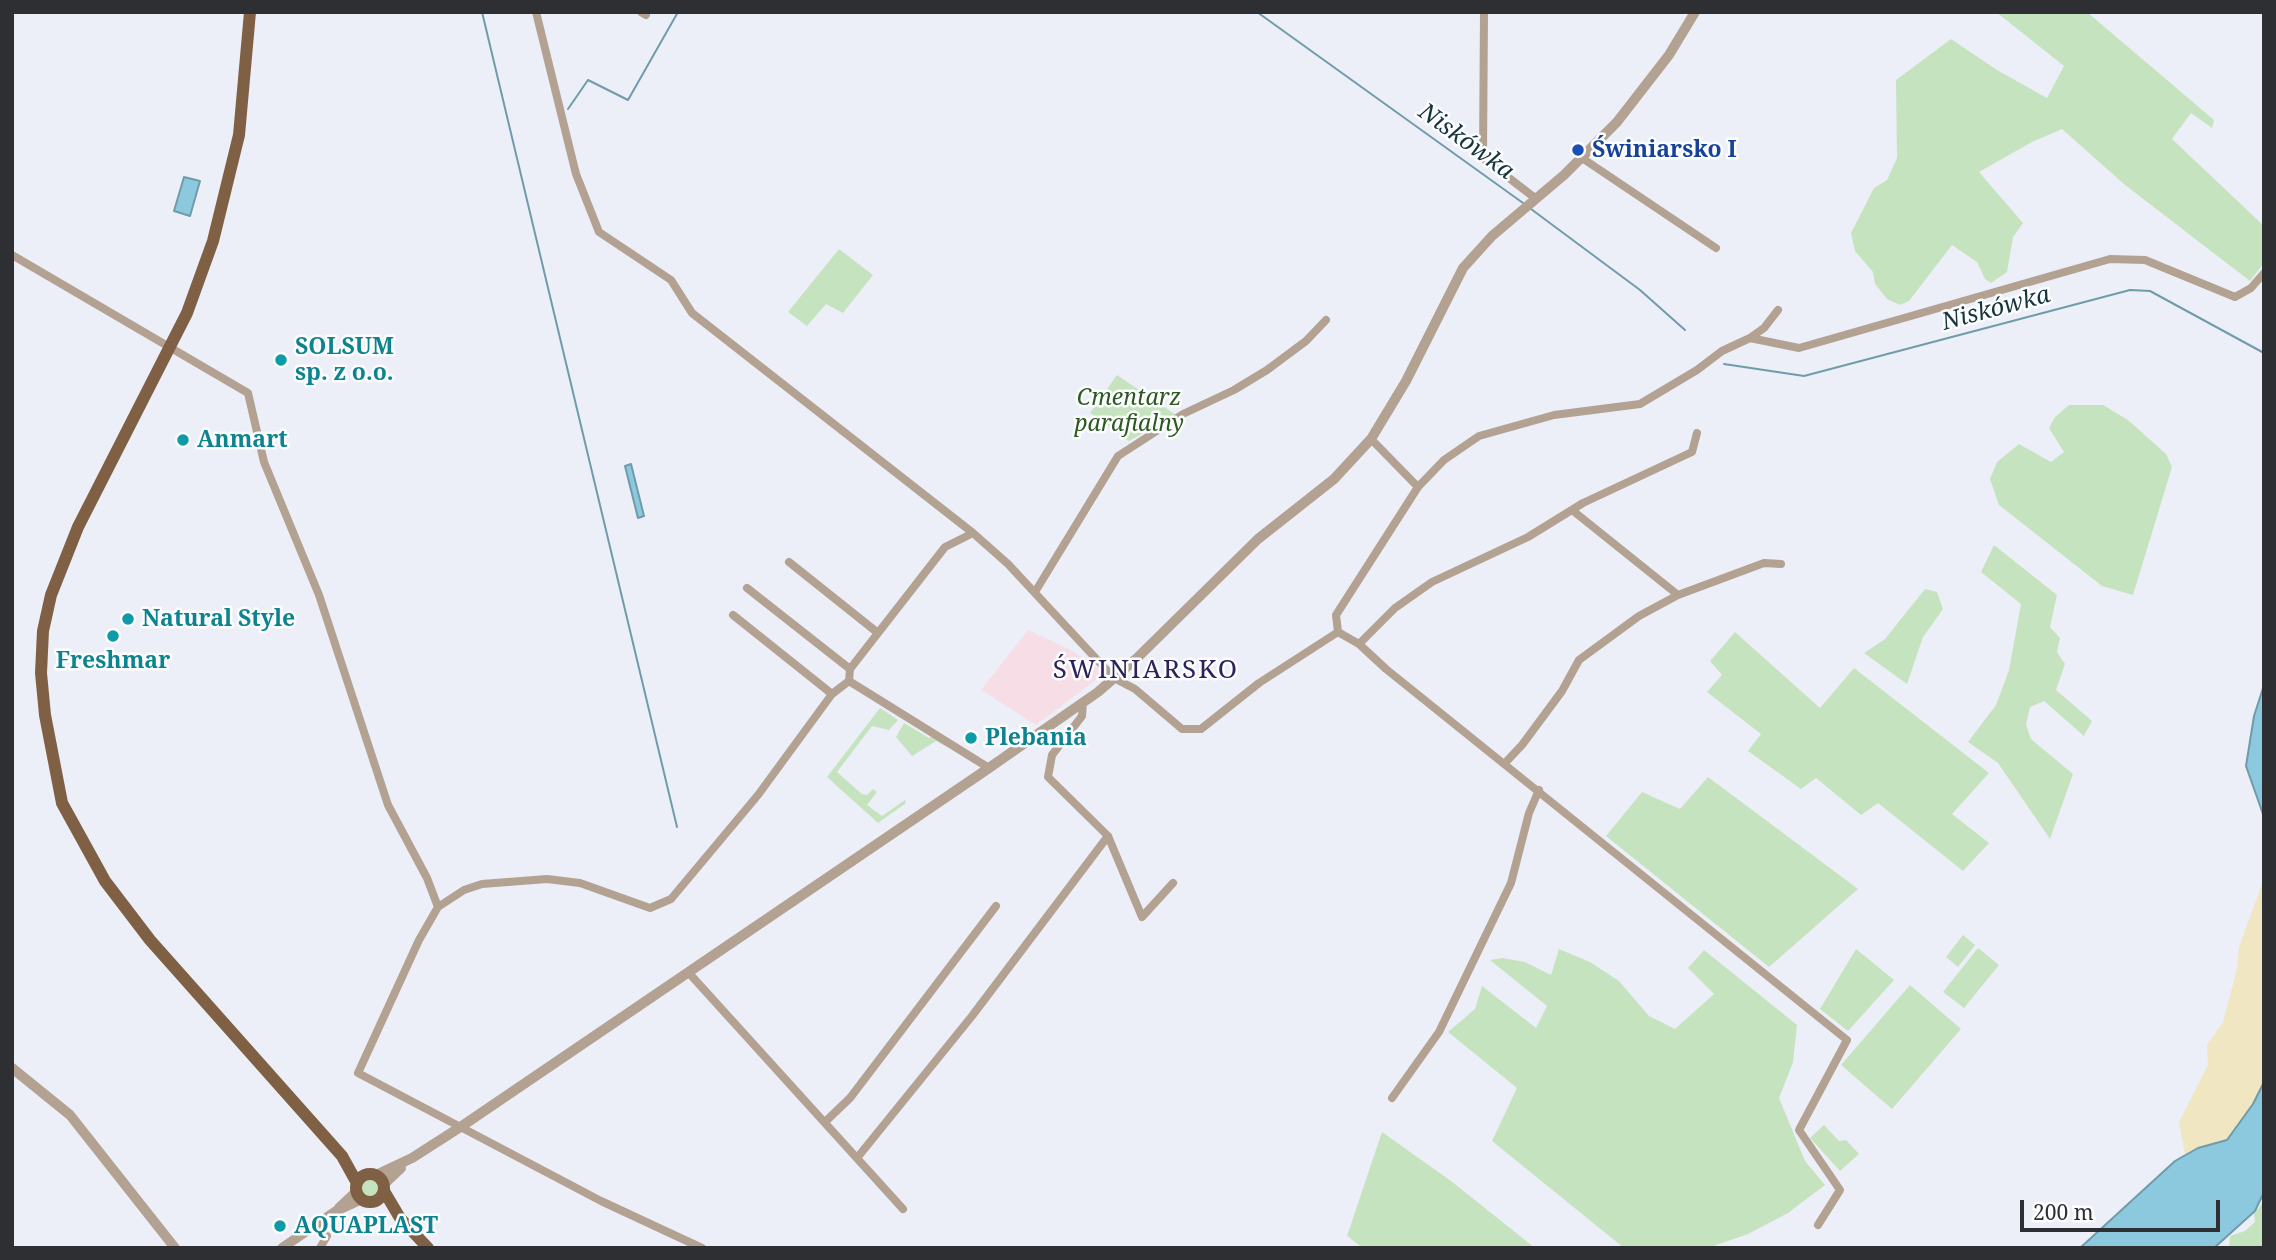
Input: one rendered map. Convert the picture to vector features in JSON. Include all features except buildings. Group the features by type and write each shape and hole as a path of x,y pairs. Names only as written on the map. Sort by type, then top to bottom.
{"main road":[{"path":"250,12 244,104 230,176 213,241 187,313 73,537 51,595 44,631 41,673 54,775 62,803 81,842 121,902 342,1156 428,1248"}],"street":[{"path":"536,12 576,174 598,232 671,280 692,313 973,533 1035,592 1114,678 1135,690 1182,729 1201,729 1259,683 1338,632"},
{"path":"1484,12 1483,158 1534,199"},
{"path":"282,1248 989,768 1114,678 1258,539 1334,479 1371,439 1406,380 1459,274 1475,253 1582,158 1635,100 1669,55 1695,12"},
{"path":"1582,158 1716,248"},
{"path":"12,256 248,393 264,463 315,584 388,805 427,878 438,907"},
{"path":"1750,338 1799,348 2110,260 2145,260 2235,297 2251,288 2264,273"},
{"path":"1338,632 1336,615 1418,487 1444,460 1479,436 1554,415 1640,404 1722,351 1750,338 1764,328 1778,310"},
{"path":"1035,592 1118,456 1183,414 1234,390 1266,370 1306,341 1326,320"},
{"path":"1359,644 1395,608 1432,582 1528,537 1572,509 1692,452 1697,433"},
{"path":"1371,439 1418,487"},
{"path":"1572,509 1678,595"},
{"path":"702,1248 601,1200 358,1073 403,973 438,907 464,890 482,884 548,879 580,883 642,907 657,908 665,904 690,880 749,806 832,694 849,681 850,669 945,547 973,533"},
{"path":"789,562 878,633"},
{"path":"1505,763 1522,745 1562,691 1579,660 1639,616 1678,595 1765,563 1781,564"},
{"path":"747,588 850,669"},
{"path":"733,615 832,694"},
{"path":"1338,632 1359,644 1386,669 1847,1040 1798,1130 1840,1190 1818,1225"},
{"path":"849,681 989,768"},
{"path":"1083,702 1082,716 1052,755 1048,777 1108,836 1142,917 1173,883"},
{"path":"1392,1098 1439,1032 1511,883 1518,849 1539,790"},
{"path":"857,1158 972,1016 1108,836"},
{"path":"825,1122 850,1098 996,906"},
{"path":"688,972 903,1209"},
{"path":"12,1068 70,1115 175,1248"},
{"path":"320,1248 327,1236"}],"shaded area":[{"path":"1028,630 1071,650 1105,673 1036,725 981,690"}],"green space":[{"path":"1996,12 2087,12 2214,120 2212,128 2191,113 2172,139 2264,226 2264,263 2250,281 2125,185 2062,129 2032,142 1979,172 2023,223 2013,237 2007,272 1991,283 1985,279 1977,262 1952,245 1909,301 1900,305 1887,299 1875,284 1873,272 1855,251 1851,233 1874,188 1887,180 1897,158 1896,80 1951,39 1997,70 2047,98 2064,66"},
{"path":"839,249 873,275 843,313 826,304 807,326 788,312"},
{"name":"Cmentarz parafialny","path":"1117,375 1176,415 1129,441 1090,413"},
{"path":"2069,405 2103,405 2128,420 2166,454 2172,467 2133,595 2102,586 1999,505 1990,479 1997,462 2019,444 2051,462 2064,452 2049,428 2055,417"},
{"path":"1994,545 2057,595 2050,627 2060,638 2057,652 2065,664 2056,690 2092,721 2084,736 2044,701 2030,707 2026,725 2031,739 2073,774 2050,839 1998,763 1968,742 1996,705 2009,670 2021,604 1981,572"},
{"path":"1925,589 1937,592 1943,609 1923,637 1907,684 1864,653 1885,639"},
{"path":"1735,632 1820,708 1854,668 1989,773 1952,814 1989,843 1963,871 1878,803 1861,815 1816,778 1801,789 1748,751 1761,734 1707,692 1722,675 1710,661"},
{"path":"880,708 898,720 889,730 872,726 837,772 862,794 867,795 873,789 877,792 867,805 882,816 905,800 906,803 878,823 827,777"},
{"path":"904,723 929,738 933,735 951,749 936,741 912,756 896,737"},
{"path":"1708,777 1858,889 1769,967 1606,836 1642,792 1680,809"},
{"path":"1963,935 1975,945 1958,967 1946,957"},
{"path":"1978,948 1999,965 1964,1008 1943,992"},
{"path":"1559,949 1590,962 1619,981 1649,1016 1675,1029 1714,994 1688,968 1704,950 1797,1025 1793,1062 1779,1098 1805,1161 1825,1185 1788,1213 1748,1234 1708,1248 1624,1248 1492,1141 1517,1088 1448,1032 1475,1009 1482,986 1536,1028 1547,1006 1490,960 1503,958 1525,962 1551,975"},
{"path":"1856,949 1894,980 1848,1031 1820,1009"},
{"path":"1910,985 1961,1029 1892,1109 1841,1065"},
{"path":"1824,1125 1839,1141 1846,1140 1859,1154 1840,1171 1810,1138"},
{"path":"1382,1132 1451,1181 1535,1248 1363,1248 1347,1236"},
{"path":"370,1177 380,1184 381,1188 374,1198 370,1199 360,1192 359,1188 366,1178"},
{"path":"2264,1201 2264,1248 2229,1248 2230,1236 2245,1231 2255,1222 2254,1214"}],"sand":[{"path":"2264,879 2264,1082 2253,1104 2227,1140 2185,1155 2179,1122 2208,1065 2207,1045 2223,1022 2237,969 2239,947"}],"water":[{"path":"184,177 200,181 190,216 174,211"},
{"path":"631,464 644,516 638,518 625,466"},
{"path":"2264,685 2264,817 2246,766 2254,716"},
{"path":"2264,1082 2264,1192 2255,1211 2214,1248 2080,1248 2175,1161 2198,1148 2227,1140 2253,1104"}],"waterway":[{"path":"482,12 677,827"},
{"path":"568,109 588,80 628,100 678,12"},
{"name":"Niskówka","path":"1257,12 1523,203"},
{"name":"Niskówka","path":"1531,209 1640,290 1685,330"},
{"name":"Niskówka","path":"1724,364 1804,376 2130,290 2150,291 2264,353"}],"place":[{"name":"Świniarsko I","path":"1578,150"},
{"name":"SOLSUM sp. z o.o.","path":"281,360"},
{"name":"Anmart","path":"183,440"},
{"name":"Natural Style","path":"128,619"},
{"name":"Freshmar","path":"113,636"},
{"name":"Plebania","path":"971,738"},
{"name":"AQUAPLAST","path":"280,1226"}],"district":[{"name":"ŚWINIARSKO","path":"1146,671"}]}
